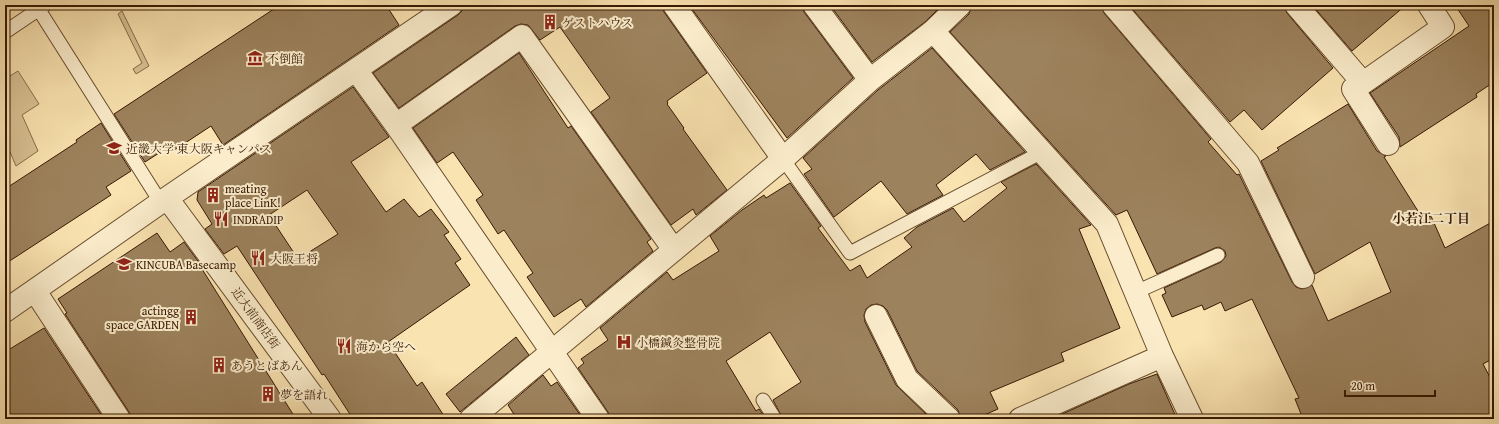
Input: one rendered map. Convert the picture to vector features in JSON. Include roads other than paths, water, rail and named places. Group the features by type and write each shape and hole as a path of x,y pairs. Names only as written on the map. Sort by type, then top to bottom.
{"street":[{"path":"5,311 164,200 451,5"},
{"path":"674,5 783,160"},
{"path":"814,5 870,80"},
{"path":"471,419 783,160 870,80 932,31 960,5"},
{"path":"1113,5 1248,163 1303,277"},
{"path":"1296,5 1363,83"},
{"path":"1388,144 1353,89 1443,27 1429,5"},
{"path":"932,31 1107,224 1162,356 1192,419"},
{"path":"396,125 522,36 674,250"},
{"path":"356,70 396,125 598,419"},
{"name":"近大前商店街","path":"164,200 330,419"},
{"path":"35,291 119,419"},
{"path":"876,316 907,379 949,419"},
{"path":"1020,419 1162,356"}],"lane":[{"path":"5,32 42,7 164,200"},
{"path":"783,160 850,253 1042,152"},
{"path":"1136,292 1218,255"},
{"path":"763,400 775,419"}],"place":[{"name":"ゲストハウス","path":"550,22"},
{"name":"不倒館","path":"255,58"},
{"name":"近畿大学 東大阪キャンパス","path":"114,148"},
{"name":"meating place LinK!","path":"213,195"},
{"name":"INDRADIP","path":"221,219"},
{"name":"大阪王将","path":"258,258"},
{"name":"KINCUBA Basecamp","path":"124,264"},
{"name":"actingg space GARDEN","path":"191,317"},
{"name":"小橋鍼灸整骨院","path":"624,342"},
{"name":"海から空へ","path":"344,346"},
{"name":"あうとばあん","path":"219,365"},
{"name":"夢を語れ","path":"268,394"}],"district":[{"name":"小若江二丁目","path":"1431,218"}]}
